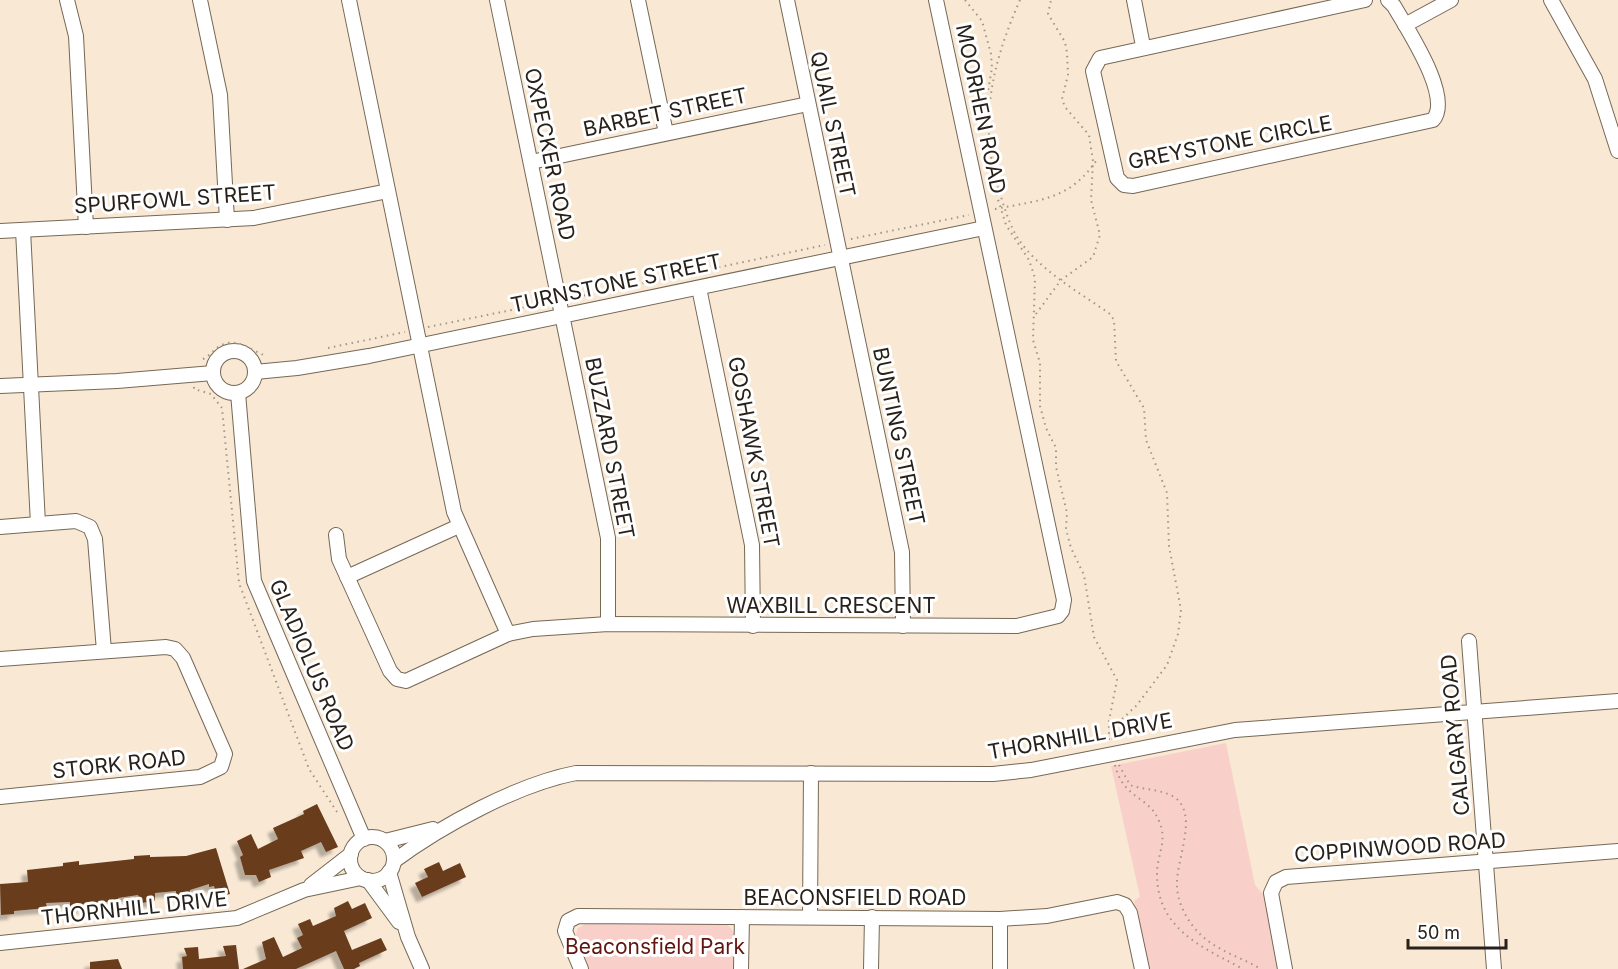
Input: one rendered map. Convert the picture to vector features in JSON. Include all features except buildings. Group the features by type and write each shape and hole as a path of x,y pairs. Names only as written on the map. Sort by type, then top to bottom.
{"street":[{"path":"67,0 76,36 86,227"},
{"path":"200,0 220,95 226,220"},
{"path":"349,0 459,526 508,634"},
{"name":"OXPECKER ROAD","path":"497,0 562,316"},
{"path":"638,0 666,133"},
{"name":"QUAIL STREET","path":"787,0 839,256"},
{"name":"MOORHEN ROAD","path":"936,0 984,228"},
{"path":"1134,0 1143,46"},
{"name":"GREYSTONE CIRCLE","path":"1365,0 1100,57 1093,70 1115,173 1120,182 1128,186 1430,122 1436,118 1439,108 1431,72 1388,0"},
{"path":"1405,25 1450,0"},
{"path":"1551,0 1595,79 1618,151"},
{"name":"BARBET STREET","path":"531,162 808,104"},
{"name":"SPURFOWL STREET","path":"0,231 254,218 388,190"},
{"name":"TURNSTONE STREET","path":"255,372 297,368 420,345 699,288 839,256 984,228"},
{"name":"WAXBILL CRESCENT","path":"347,577 390,671 401,681 410,681 508,634 533,629 608,624 1017,626 1056,618 1064,606 984,228"},
{"path":"23,230 38,524"},
{"name":"BUNTING STREET","path":"839,256 902,552 903,626"},
{"name":"GOSHAWK STREET","path":"699,288 752,545 753,626"},
{"name":"BUZZARD STREET","path":"562,316 608,538 608,624"},
{"path":"237,351 250,358 255,372 250,386 238,393 231,393 218,386 213,373 214,365 223,354 237,351"},
{"path":"0,386 117,381 213,373"},
{"name":"GLADIOLUS ROAD","path":"238,393 254,581 364,839"},
{"path":"0,527 81,521 93,530 104,651"},
{"path":"336,535 337,552 347,577 459,526"},
{"name":"CALGARY ROAD","path":"1469,641 1494,969"},
{"name":"STORK ROAD","path":"0,659 166,647 178,652 224,749 225,759 220,767 209,774 190,779 0,797"},
{"name":"THORNHILL DRIVE","path":"385,841 449,824 535,785 576,774 993,774 1031,770 1235,730 1618,701"},
{"path":"810,917 811,773"},
{"name":"THORNHILL DRIVE","path":"392,866 449,824"},
{"path":"408,937 365,879 352,868 351,854 358,842 364,839 378,838 390,846 392,866 408,937 422,969"},
{"name":"COPPINWOOD ROAD","path":"1285,969 1271,901 1272,887 1286,877 1618,851"},
{"name":"THORNHILL DRIVE","path":"304,890 351,854"},
{"path":"365,879 381,878 392,866"},
{"name":"THORNHILL DRIVE","path":"0,943 237,918 304,890 365,879"},
{"name":"BEACONSFIELD ROAD","path":"581,969 565,932 568,921 578,916 1000,919 1040,917 1111,902 1122,903 1130,913 1142,969"},
{"path":"741,969 742,917"},
{"path":"870,969 872,917"},
{"path":"1000,919 1000,969"}],"path":[{"path":"964,0 982,21 988,37 992,68 983,120 985,158 1006,225 1029,260 1035,278 1032,340 1040,363 1040,406 1046,428 1056,448 1056,467 1067,513 1066,529 1084,575 1094,638 1117,680 1107,734 1125,779 1130,785 1173,796 1182,805 1186,815 1186,831 1180,853 1177,890 1181,906 1192,923 1214,946 1261,969"},
{"path":"1020,0 1002,46 993,83 987,144 991,169 1010,227 1026,250 1061,280 1110,314 1114,320 1116,361 1144,408 1146,440 1167,493 1169,546 1181,601 1180,622 1170,657 1137,705 1118,723 1112,734 1120,781 1158,817 1164,843 1157,873 1160,897 1170,920 1181,933 1206,950 1243,969"},
{"path":"1034,316 1061,280 1093,257 1100,235 1091,200 1092,146 1089,135 1065,107 1063,92 1068,75 1067,52 1065,42 1048,15 1051,0"}],"green space":[{"path":"1226,743 1255,885 1263,894 1280,969 1148,969 1134,901 1140,897 1111,766"},
{"name":"Beaconsfield Park","path":"589,922 723,923 729,926 735,936 736,969 588,969 575,937 578,928"}]}
